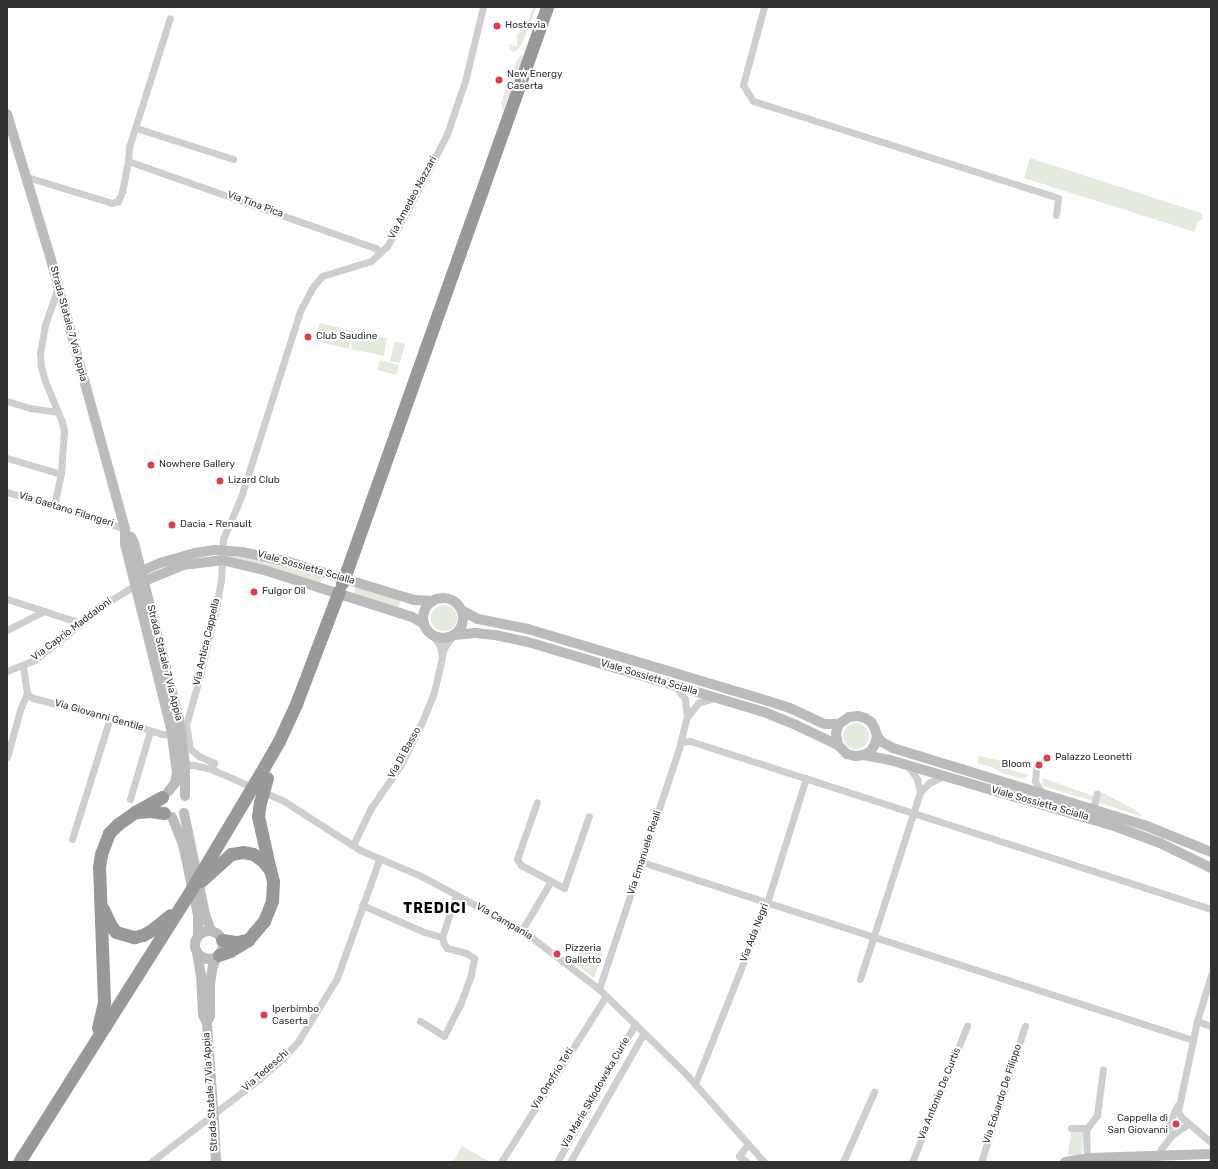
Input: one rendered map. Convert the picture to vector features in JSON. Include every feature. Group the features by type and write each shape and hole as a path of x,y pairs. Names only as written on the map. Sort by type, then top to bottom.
{"highway":[{"path":"19,1162 95,1039 263,776 296,704 341,587 547,7"},
{"path":"218,956 230,951 248,940 256,932 269,911 273,891 258,816 263,776"},
{"path":"95,1039 104,1002 99,867 101,854 109,833 130,815 165,795"},
{"path":"130,815 150,811 168,815"},
{"path":"192,888 231,854 242,852 253,854 270,870"},
{"path":"100,904 111,926 124,935 134,937 143,935 153,930 179,908"},
{"path":"222,940 237,942 248,940"}],"street":[{"name":"Via Amedeo Nazzari","path":"222,555 223,539 241,497 300,311 312,288 322,276 334,271 357,267 371,261 381,252 400,226 447,134 466,81 483,7"},
{"path":"764,7 743,85 753,101 1058,198 1056,215"},
{"path":"27,177 112,203 118,201 122,192 129,147 170,18"},
{"name":"Strada Statale 7 Via Appia","path":"7,114 27,177 58,287 125,532 125,544 138,578 177,712 185,765 185,796 188,804 184,813 205,914 211,931"},
{"path":"136,128 232,159"},
{"name":"Via Tina Pica","path":"128,161 375,248 381,252"},
{"path":"54,506 61,474 64,432 58,412 45,381 41,367 40,353 45,325 58,287"},
{"path":"7,401 30,408 58,412"},
{"path":"7,458 61,474"},
{"name":"Via Gaetano Filangeri","path":"7,492 54,506 125,532"},
{"name":"Viale Sossietta Scialla","path":"138,578 222,555 267,556 414,600 433,601 440,598 448,599 456,602 463,611 478,619 528,629 768,701 825,724 839,724 849,717 862,716 871,722 877,736 882,742 893,748 1144,825 1211,852"},
{"name":"Viale Sossietta Scialla","path":"222,555 264,570 412,617 424,624 434,637 443,639 475,633 512,638 674,686 785,720 838,745 843,752 851,756 864,755 907,764 1117,827 1160,843 1211,868"},
{"name":"Via Antica Cappella","path":"190,710 216,608 221,581 222,555"},
{"name":"Strada Statale 7 Via Appia","path":"138,578 172,735 177,773 175,783 160,804 168,815 183,844 198,915 198,936 194,944 201,976 203,1015 207,1023"},
{"name":"Via Caprio Maddaloni","path":"7,671 23,666 49,650 138,578"},
{"path":"7,599 81,623"},
{"path":"424,624 424,611 433,601"},
{"path":"7,630 44,611"},
{"path":"453,636 460,630 464,623 463,611"},
{"name":"Via Di Basso","path":"353,845 371,808 400,766 422,722 434,692 442,664 442,654 445,646 453,636"},
{"path":"434,637 442,654"},
{"path":"7,757 20,707 27,694 23,666"},
{"name":"Via Emanuele Reali","path":"599,989 681,742 687,717 685,699 674,686"},
{"name":"Via Giovanni Gentile","path":"27,694 34,698 110,718 150,731 172,735"},
{"path":"687,717 698,704 713,698"},
{"path":"177,712 190,710"},
{"name":"Via Campania","path":"190,710 186,730 190,749 199,756 214,763 211,769"},
{"path":"72,839 110,718"},
{"path":"838,745 836,732 839,724"},
{"path":"130,799 150,731"},
{"path":"864,755 873,748 877,736"},
{"path":"681,742 690,741 1211,908"},
{"path":"907,764 917,779 920,792"},
{"name":"Via Campania","path":"185,765 194,765 211,769 284,801 379,860 421,876 522,930 599,989 695,1084 764,1162"},
{"path":"1020,787 1029,783 1036,773 1036,785 1042,793"},
{"path":"860,979 920,792 928,783 944,776"},
{"name":"Via Ada Negri","path":"695,1084 767,903 806,778"},
{"path":"165,795 177,791 185,796"},
{"path":"1093,809 1097,794"},
{"path":"537,802 517,859 521,865 564,888 589,816"},
{"path":"168,815 181,816 184,813"},
{"name":"Via Tedeschi","path":"151,1162 259,1079 283,1058 300,1040 337,978 379,860"},
{"path":"642,862 1193,1040"},
{"path":"522,930 551,881"},
{"path":"420,1021 444,1036 460,1005 471,974 474,958 466,953 447,948 442,937 456,895"},
{"path":"362,905 424,932 442,937"},
{"path":"198,936 204,932 211,931 216,933 222,940"},
{"name":"Strada Statale 7 Via Appia","path":"216,1162 207,1023 210,1014 210,984 213,966 223,948 222,940"},
{"path":"197,953 206,960 218,956"},
{"path":"1211,975 1197,1021 1179,1100 1178,1111 1180,1117 1211,1142"},
{"name":"Via Onofrio Teti","path":"501,1162 606,996"},
{"path":"1197,1021 1211,1026"},
{"name":"Via Marie Sklodowska Curie","path":"557,1162 635,1024"},
{"name":"Via Antonio De Curtis","path":"912,1162 967,1026"},
{"name":"Via Eduardo De Filippo","path":"980,1162 1026,1026"},
{"name":"Via Marie Sklodowska Curie","path":"570,1162 644,1033"},
{"path":"1087,1159 1087,1128 1096,1115 1103,1069"},
{"path":"843,1162 874,1092"},
{"path":"1170,1137 1169,1124 1179,1100"},
{"path":"1158,1157 1161,1149 1170,1137 1188,1124"},
{"path":"1071,1128 1087,1128"},
{"path":"747,1162 739,1156 748,1144"},
{"path":"1067,1162 1087,1159 1211,1154"}],"shaded area":[{"path":"533,7 536,7 524,40 518,50 513,52 510,49 509,44 517,47 518,39 516,38 520,30 526,27"},
{"path":"522,54 523,56 503,111 501,102 516,62"},
{"path":"1030,158 1201,213 1203,219 1197,222 1195,232 1024,178"},
{"path":"320,323 353,331 349,349 315,341"},
{"path":"354,332 387,338 384,356 351,349"},
{"path":"395,341 405,344 400,363 390,361"},
{"path":"380,360 399,365 396,375 377,370"},
{"path":"226,555 272,562 323,576 320,585 226,557"},
{"path":"356,586 401,600 398,609 353,595"},
{"path":"444,605 453,609 457,618 453,627 444,631 435,627 431,618 435,609"},
{"path":"856,723 865,727 869,736 865,745 856,749 847,745 843,736 847,727"},
{"path":"979,756 1012,763 1010,770 1029,775 1023,779 1002,773 992,767 977,763"},
{"path":"1042,778 1094,796 1092,801 1043,786"},
{"path":"1101,792 1134,809 1143,817 1098,802"},
{"path":"580,944 603,951 594,978 574,963"},
{"path":"1071,1132 1083,1132 1082,1154 1080,1156 1068,1155"},
{"path":"462,1146 490,1162 453,1162"}],"place":[{"name":"Hostevìa","path":"497,26"},
{"name":"New Energy Caserta","path":"499,80"},
{"name":"Club Saudine","path":"308,337"},
{"name":"Nowhere Gallery","path":"151,465"},
{"name":"Lizard Club","path":"220,481"},
{"name":"Dacia - Renault","path":"172,525"},
{"name":"Fulgor Oil","path":"254,592"},
{"name":"Palazzo Leonetti","path":"1047,758"},
{"name":"Bloom","path":"1039,765"},
{"name":"Pizzeria Galletto","path":"557,954"},
{"name":"Iperbimbo Caserta","path":"264,1015"},
{"name":"Cappella di San Giovanni","path":"1176,1124"}],"district":[{"name":"TREDICI","path":"435,909"}]}
